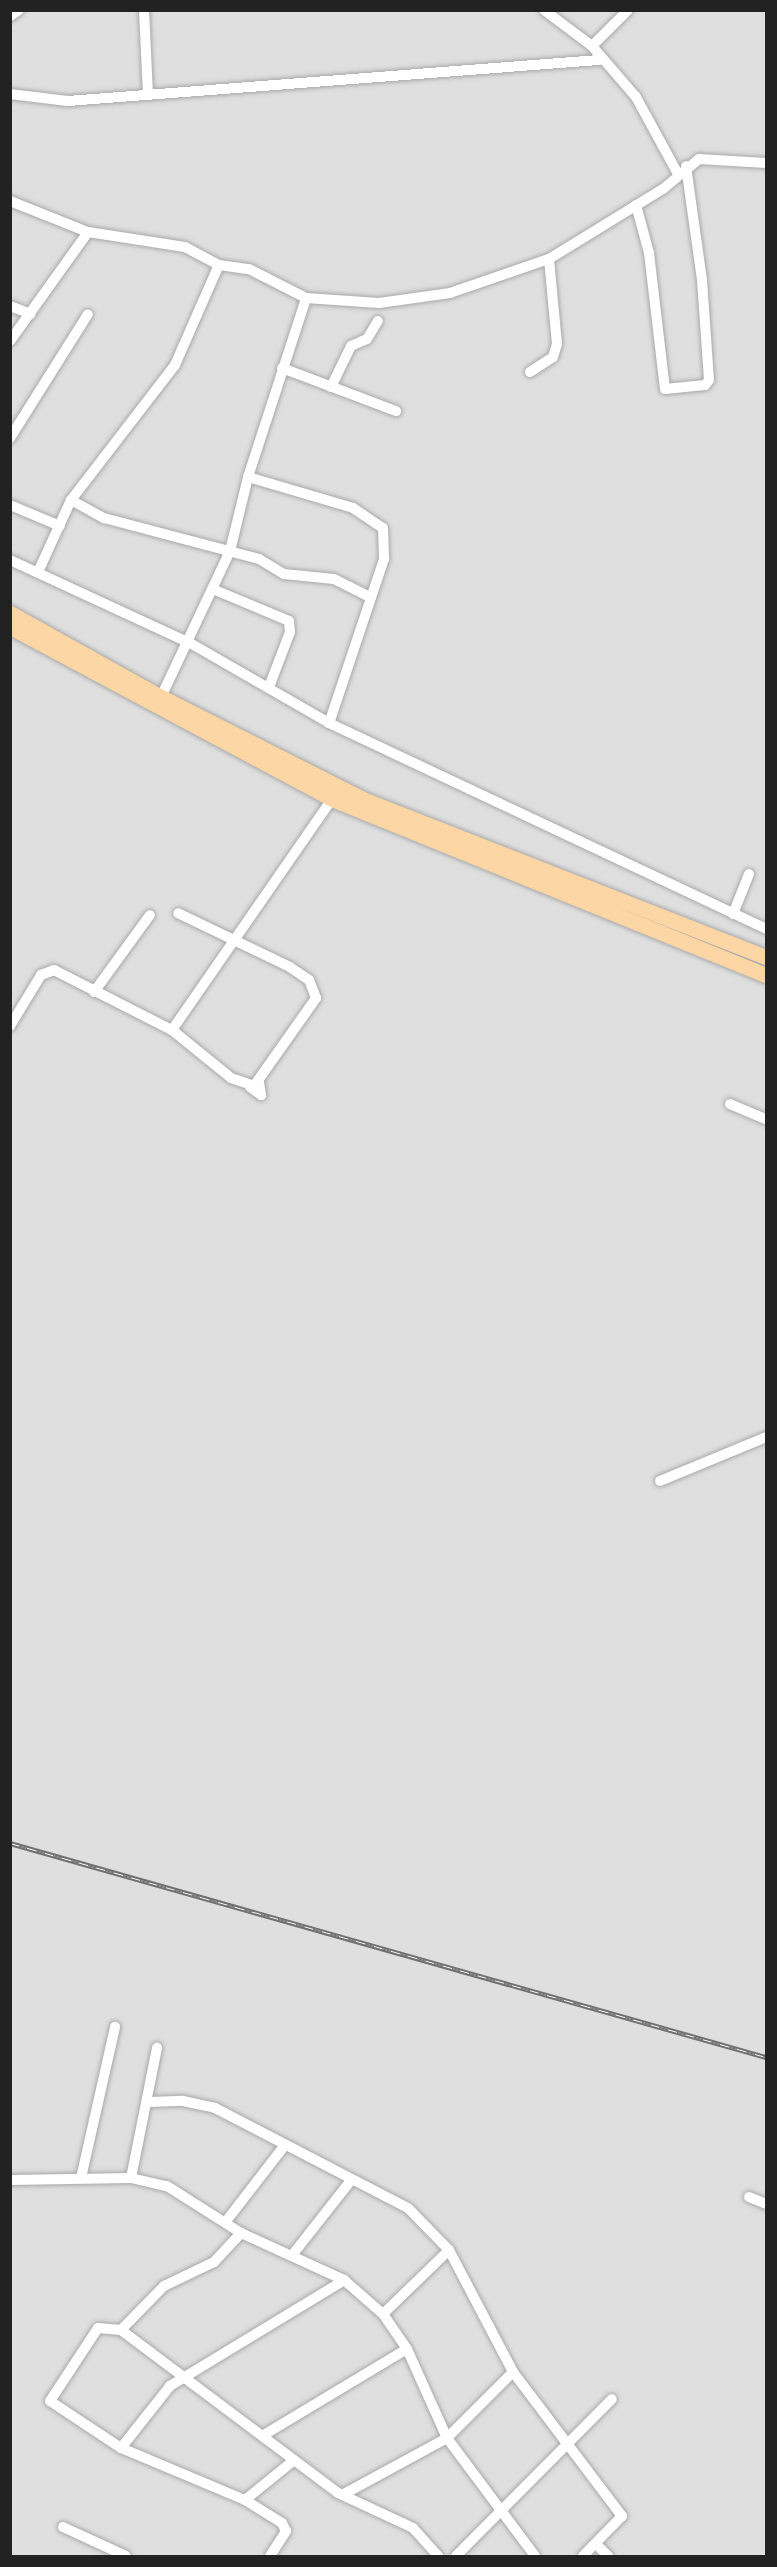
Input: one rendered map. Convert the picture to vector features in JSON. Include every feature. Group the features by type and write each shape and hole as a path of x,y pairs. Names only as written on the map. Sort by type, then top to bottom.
{"main road":[{"path":"10,612 161,697 365,800 766,957"},
{"path":"10,627 332,799 524,880 766,975"},
{"path":"524,880 532,864"}],"street":[{"path":"10,16 19,10"},
{"path":"144,10 148,95"},
{"path":"544,10 592,46 599,60 636,97 682,170 702,280 709,380 705,385 665,389 649,253 636,206"},
{"path":"592,46 628,10"},
{"path":"10,94 58,101 599,60"},
{"path":"10,201 88,232 163,241 219,265 249,269 306,298 414,300 549,259 636,206 699,159 766,163"},
{"path":"10,341 88,232"},
{"path":"530,372 553,357 557,344 549,259"},
{"path":"38,572 71,500 175,365 219,265"},
{"path":"161,697 190,643 230,551 248,477 306,298"},
{"path":"10,306 31,314"},
{"path":"10,438 88,314"},
{"path":"331,387 346,352 367,339 378,321"},
{"path":"282,368 396,411"},
{"path":"248,477 377,520 384,559 329,723"},
{"path":"71,500 104,518 230,551 284,574 334,579 370,597"},
{"path":"10,505 60,526"},
{"path":"10,561 190,643 329,723 766,929"},
{"path":"215,590 289,621 290,632 269,687"},
{"path":"172,1030 238,939 332,799"},
{"path":"733,914 749,874"},
{"path":"10,1026 46,971 54,970 172,1030 196,1054 254,1085 306,1015 316,990 290,967 238,939 178,914"},
{"path":"94,992 150,915"},
{"path":"730,1104 766,1119"},
{"path":"660,1481 766,1437"},
{"path":"81,2178 115,2027"},
{"path":"131,2178 157,2048"},
{"path":"148,2102 183,2101 215,2108 408,2208 449,2250 513,2372 622,2516 597,2545 583,2556"},
{"path":"227,2220 285,2145"},
{"path":"10,2180 131,2178 167,2186 227,2220 241,2233 292,2253 344,2280 383,2314 407,2349 447,2438 535,2556"},
{"path":"292,2253 352,2179"},
{"path":"749,2197 766,2204"},
{"path":"121,2330 164,2286 214,2262 241,2233"},
{"path":"383,2314 449,2250"},
{"path":"121,2448 182,2378 313,2304 344,2280"},
{"path":"270,2556 286,2531 245,2500 121,2448 50,2401 91,2335 98,2328 121,2330 182,2378 344,2494 414,2528 438,2556"},
{"path":"262,2436 407,2349"},
{"path":"344,2494 447,2438 513,2372"},
{"path":"456,2556 564,2442 612,2399"},
{"path":"245,2500 294,2460"},
{"path":"63,2527 126,2556"},
{"path":"597,2545 608,2556"}],"shaded area":[{"path":"11,11 766,11 766,2556 11,2556"}],"railway":[{"path":"10,1843 766,2057"}]}
